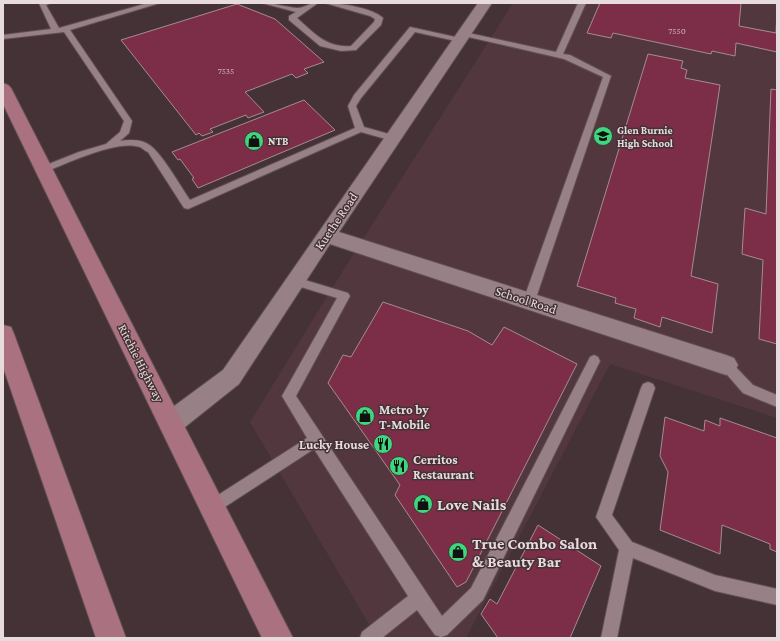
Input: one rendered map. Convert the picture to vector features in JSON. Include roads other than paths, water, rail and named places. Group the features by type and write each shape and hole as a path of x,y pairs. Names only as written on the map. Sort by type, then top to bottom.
{"main road":[{"name":"Ritchie Highway","path":"3,88 278,638"},
{"path":"3,334 111,638"}],"street":[{"name":"Kuethe Road","path":"170,423 231,376 485,3"},
{"name":"School Road","path":"326,235 726,365"}],"lane":[{"path":"47,3 42,4 56,30"},
{"path":"3,37 66,29 156,3"},
{"path":"266,3 295,10 314,3"},
{"path":"302,7 292,18 323,44 342,49 353,48 378,23 379,18 373,14 329,3"},
{"path":"558,55 582,3"},
{"path":"44,169 114,143 124,132 128,120 66,29"},
{"path":"360,129 352,106 357,97 413,29 568,57 607,76 529,301"},
{"path":"107,146 131,143 148,147 188,205 360,129 392,138"},
{"path":"295,280 344,296 289,396 419,598 441,629 477,594 594,360"},
{"path":"726,365 748,389 777,401"},
{"path":"648,388 604,517 627,548 715,583 777,597"},
{"path":"212,507 316,440"},
{"path":"609,638 627,548"},
{"path":"368,638 419,598"}],"place":[{"name":"Glen Burnie High School","path":"603,136"},
{"name":"NTB","path":"254,141"},
{"name":"Metro by T-Mobile","path":"365,416"},
{"name":"Lucky House","path":"383,444"},
{"name":"Cerritos Restaurant","path":"399,466"},
{"name":"Love Nails","path":"423,504"},
{"name":"True Combo Salon & Beauty Bar","path":"458,552"}]}
